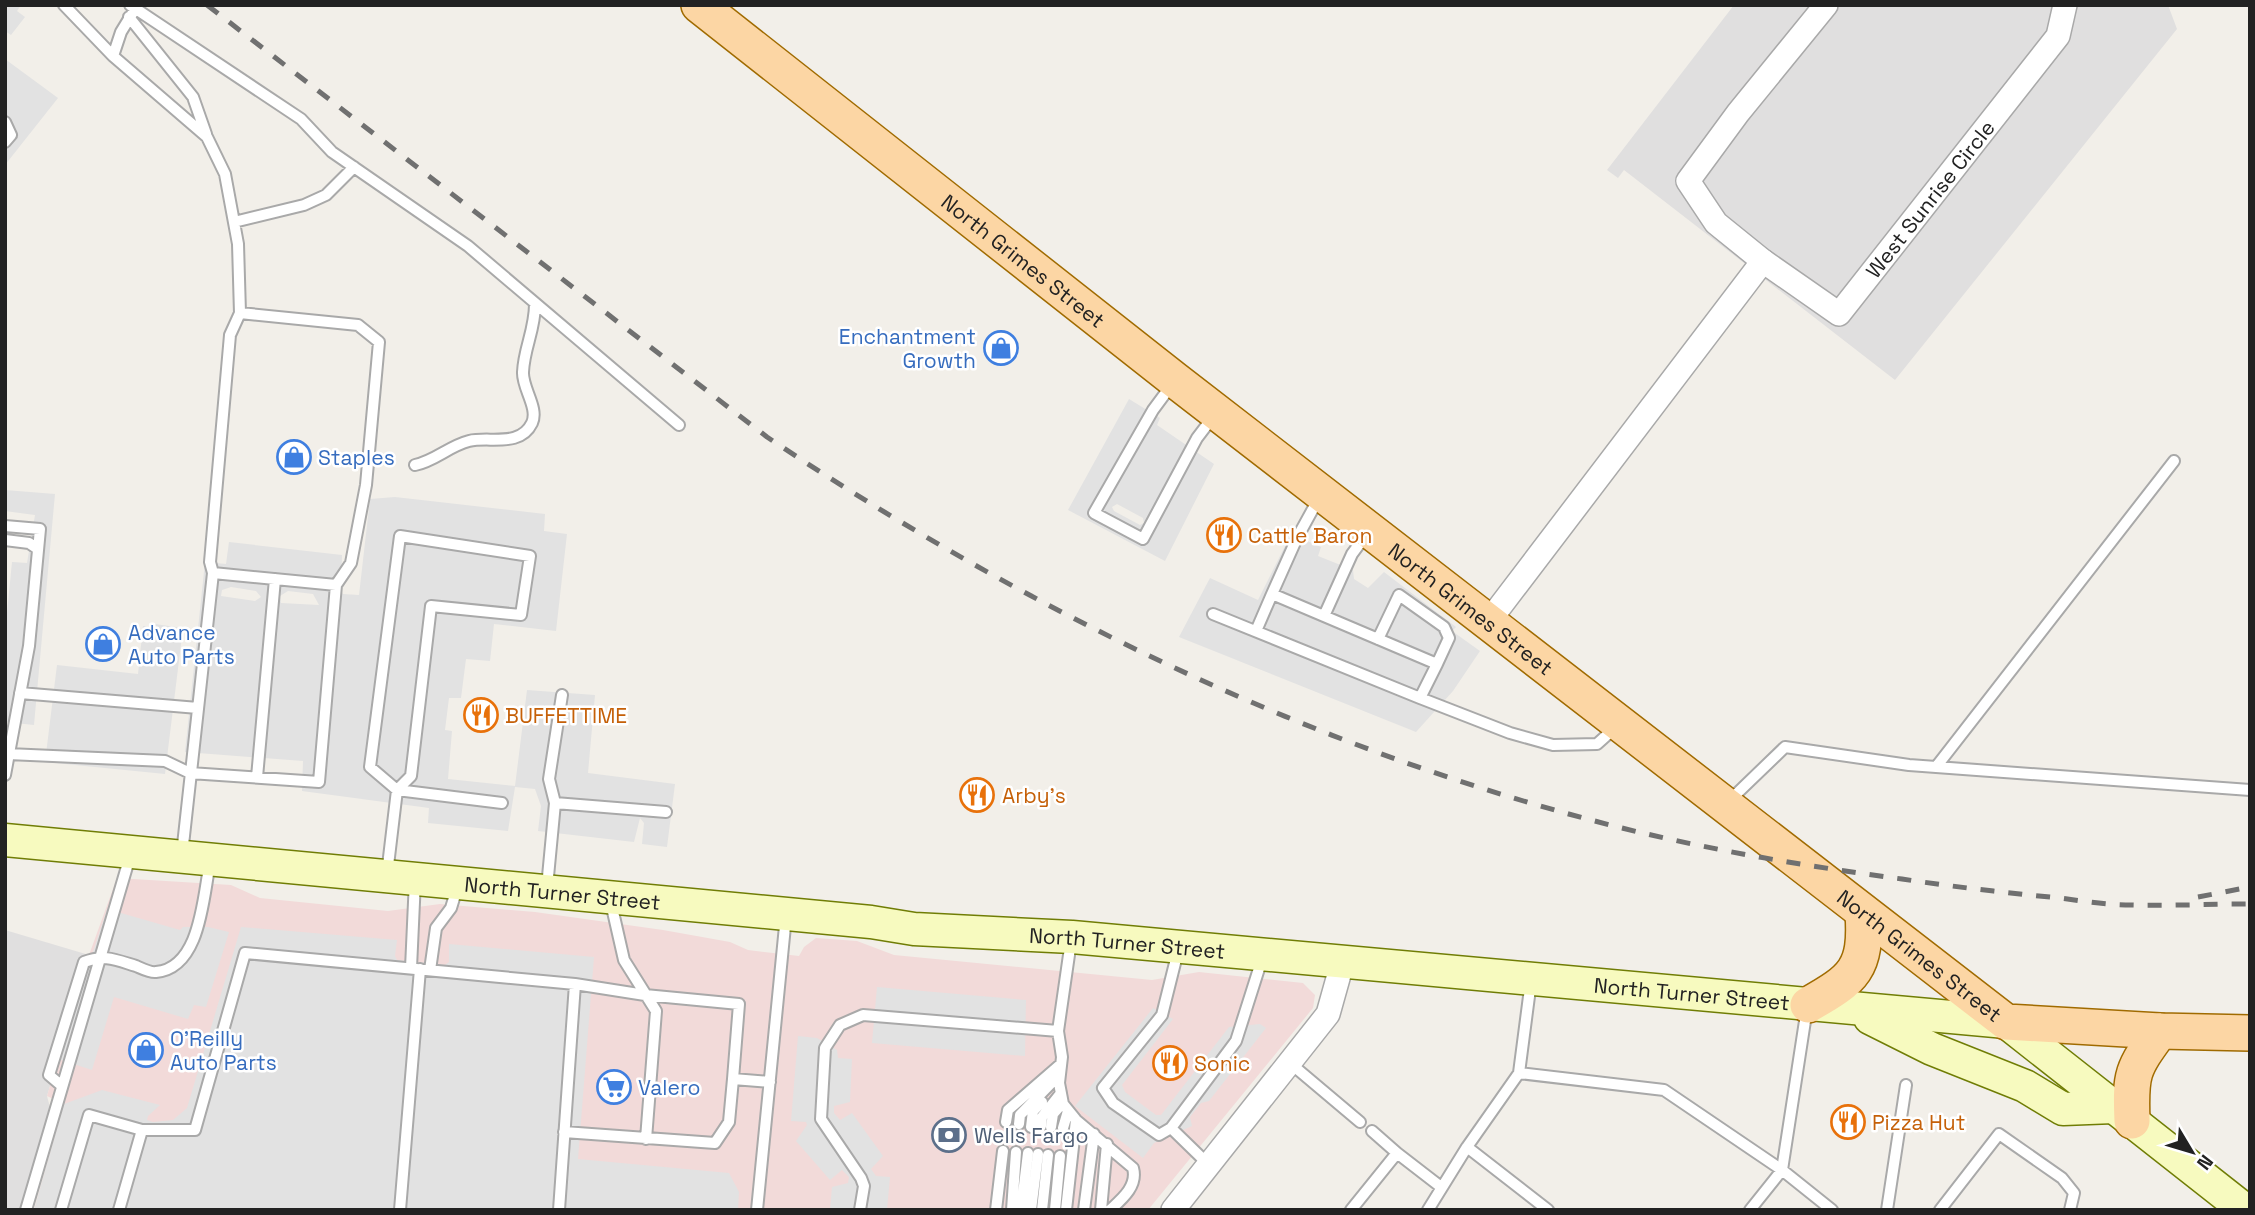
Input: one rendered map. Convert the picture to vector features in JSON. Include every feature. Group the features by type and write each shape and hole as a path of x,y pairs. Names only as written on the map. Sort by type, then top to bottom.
{"main road":[{"name":"North Grimes Street","path":"699,5 1370,530 1410,582 1489,621 2123,1114 2232,1206"},
{"name":"North Turner Street","path":"5,840 786,913 914,929 1072,937 1263,957 1853,1010 2160,1031 2250,1033"},
{"path":"1808,1005 1845,984 1859,966 1866,944 1863,913"},
{"path":"1853,1010 1932,1049 2025,1086 2063,1109 2123,1114 2130,1080 2138,1061 2160,1031"}],"street":[{"name":"West Sunrise Circle","path":"1826,5 1738,113 1688,181 1716,223 1763,261 1839,314 2058,36 2065,5"},
{"path":"1489,621 1763,261"},
{"path":"1179,1208 1209,1165 1328,1014 1342,964"}],"lane":[{"path":"64,5 113,56 207,137"},
{"path":"113,56 131,10"},
{"path":"101,955 156,973 179,963 189,949 195,933 197,856 190,773 213,573 210,562 230,335 240,313 234,222 225,174 207,137 193,97 131,10"},
{"path":"131,10 301,119 332,152 468,246 679,425"},
{"path":"5,122 11,135 5,142"},
{"path":"234,222 303,205 326,195 354,167"},
{"path":"415,465 429,462 470,440 503,441 523,433 532,422 533,408 524,391 523,371 535,327 535,304"},
{"path":"8,754 164,761 190,773 319,782 336,585 351,563 366,485 379,342 358,325 240,313"},
{"path":"1175,380 1153,410 1094,513 1143,539 1197,438 1217,412"},
{"path":"1936,767 2174,461"},
{"path":"1256,631 1297,538 1322,493"},
{"path":"5,526 40,528 29,646 6,769"},
{"path":"1324,616 1352,554 1370,530"},
{"path":"400,1210 420,969 401,876 397,790 411,776 431,606 521,615 530,556 400,536 370,767 397,790 502,803"},
{"path":"5,540 29,544 38,550"},
{"path":"213,573 336,585"},
{"path":"257,777 275,579"},
{"path":"1378,639 1410,582 1444,627 1449,638 1420,698"},
{"path":"1272,594 1437,664"},
{"path":"1213,614 1510,733 1553,745 1597,744 1620,723"},
{"path":"20,693 198,708"},
{"path":"547,890 555,803 549,779 562,695"},
{"path":"1725,805 1785,747 1936,767 2250,790"},
{"path":"555,803 666,812"},
{"path":"26,1210 132,852"},
{"path":"420,969 436,928 451,908 459,882"},
{"path":"610,896 624,960 656,1011 646,1139"},
{"path":"757,1210 786,913"},
{"path":"1072,937 1058,1031 1062,1088 1076,1120 1133,1168 1135,1175 1128,1193 1110,1210"},
{"path":"1178,948 1162,1015 1103,1088 1113,1103 1159,1135 1171,1128 1236,1041 1263,957"},
{"path":"61,1210 89,1115 142,1130 195,1130 245,953 575,984 645,995 739,1004 729,1122 715,1143 564,1132"},
{"path":"1428,1210 1467,1147 1519,1073 1531,979"},
{"path":"559,1210 575,984"},
{"path":"1750,1210 1782,1170 1808,1005"},
{"path":"860,1210 861,1178 821,1119 825,1048 840,1025 863,1014 1058,1031"},
{"path":"1290,1063 1360,1122"},
{"path":"1519,1073 1664,1090 1782,1170 1832,1210"},
{"path":"733,1079 770,1082"},
{"path":"1887,1210 1906,1085"},
{"path":"1006,1122 1008,1110 1062,1088"},
{"path":"1019,1124 1020,1115 1062,1088"},
{"path":"1062,1088 1046,1127 1042,1117 1062,1088"},
{"path":"1066,1210 1076,1120"},
{"path":"1171,1128 1209,1165"},
{"path":"119,1210 142,1130"},
{"path":"1372,1131 1441,1187"},
{"path":"1084,1210 1094,1134"},
{"path":"1940,1210 1999,1134 2062,1178 2074,1193 2070,1210"},
{"path":"1101,1210 1107,1144"},
{"path":"1467,1147 1548,1210"},
{"path":"996,1210 1003,1150"},
{"path":"1012,1210 1032,1153"},
{"path":"1021,1210 1032,1153"},
{"path":"1031,1210 1032,1153"},
{"path":"1032,1153 1042,1210"},
{"path":"1351,1210 1397,1153"},
{"path":"1055,1210 1060,1156"}],"shaded area":[{"path":"5,5 21,5 17,11 25,17 11,35 5,31"},
{"path":"1734,5 2168,5 2177,29 1895,380 1624,170 1618,178 1607,170"},
{"path":"5,59 58,98 5,165"},
{"path":"1129,399 1160,418 1157,425 1214,464 1165,561 1068,510","holes":["1117,504 1143,518 1144,523 1140,525 1114,511 1112,507"]},
{"path":"5,490 55,494 34,725 5,722 5,633 12,562 27,563 35,515 5,511"},
{"path":"395,497 545,514 544,531 567,534 556,631 494,624 490,661 466,659 461,698 449,698 445,730 452,731 448,779 515,786 527,690 595,695 588,773 675,784 667,847 642,844 644,823 640,818 634,842 538,831 541,806 535,789 515,787 508,831 428,823 429,808 302,791 303,761 185,752 205,562 226,564 229,542 342,555 341,591 343,594 359,595 370,499","holes":["231,587 256,591 261,597 255,601 221,596 222,590","288,591 313,594 319,605 281,603 280,596"]},
{"path":"1291,534 1321,547 1318,556 1353,570 1354,579 1368,588 1384,572 1456,627 1452,631 1480,651 1453,691 1416,732 1179,637 1210,578 1258,600"},
{"path":"155,624 183,628 165,774 45,762 57,665 138,674 143,626 155,627"},
{"path":"117,878 231,885 260,898 388,911 440,904 535,912 663,930 730,942 748,950 799,956 804,947 816,938 857,941 894,955 1152,980 1199,972 1303,983 1315,995 1313,1008 1148,1210 34,1210 64,1104 47,1096 89,955"},
{"path":"107,909 180,930 183,927 208,927 229,932 206,1007 194,1005 188,1019 114,997 92,1070 58,1059"},
{"path":"241,927 397,940 397,960 445,965 449,962 449,944 594,957 578,1159 729,1173 739,1192 738,1210 34,1210 64,1104 102,1090 160,1105 148,1116 147,1120 153,1122 173,1120 187,1108"},
{"path":"5,930 89,955 47,1096 53,1119 26,1210 5,1210"},
{"path":"877,987 1026,1000 1025,1056 872,1043"},
{"path":"1153,1008 1173,1019 1122,1085 1125,1092 1156,1115 1161,1115 1229,1027 1260,1024 1266,1028 1209,1101 1201,1103 1190,1117 1192,1126 1154,1143 1143,1158 1075,1106"},
{"path":"798,1036 817,1038 837,1050 838,1058 852,1059 850,1102 834,1106 834,1113 840,1120 852,1113 883,1156 871,1169 876,1176 890,1177 887,1210 830,1210 832,1187 848,1183 849,1177 842,1170 830,1180 796,1141 807,1125 806,1122 791,1121"}],"railway":[{"path":"207,5 767,437 966,560 1069,616 1174,668 1281,715 1390,757 1501,794 1650,835 1793,863 1981,890 2122,905 2250,904"},
{"path":"2198,897 2250,887"}],"place":[{"name":"Enchantment Growth","path":"1001,348"},
{"name":"Staples","path":"294,457"},
{"name":"Cattle Baron","path":"1224,535"},
{"name":"Advance Auto Parts","path":"103,644"},
{"name":"BUFFETTIME","path":"481,715"},
{"name":"Arby's","path":"977,795"},
{"name":"O'Reilly Auto Parts","path":"146,1050"},
{"name":"Sonic","path":"1170,1063"},
{"name":"Valero","path":"614,1087"},
{"name":"Pizza Hut","path":"1848,1122"},
{"name":"Wells Fargo","path":"949,1135"}]}
